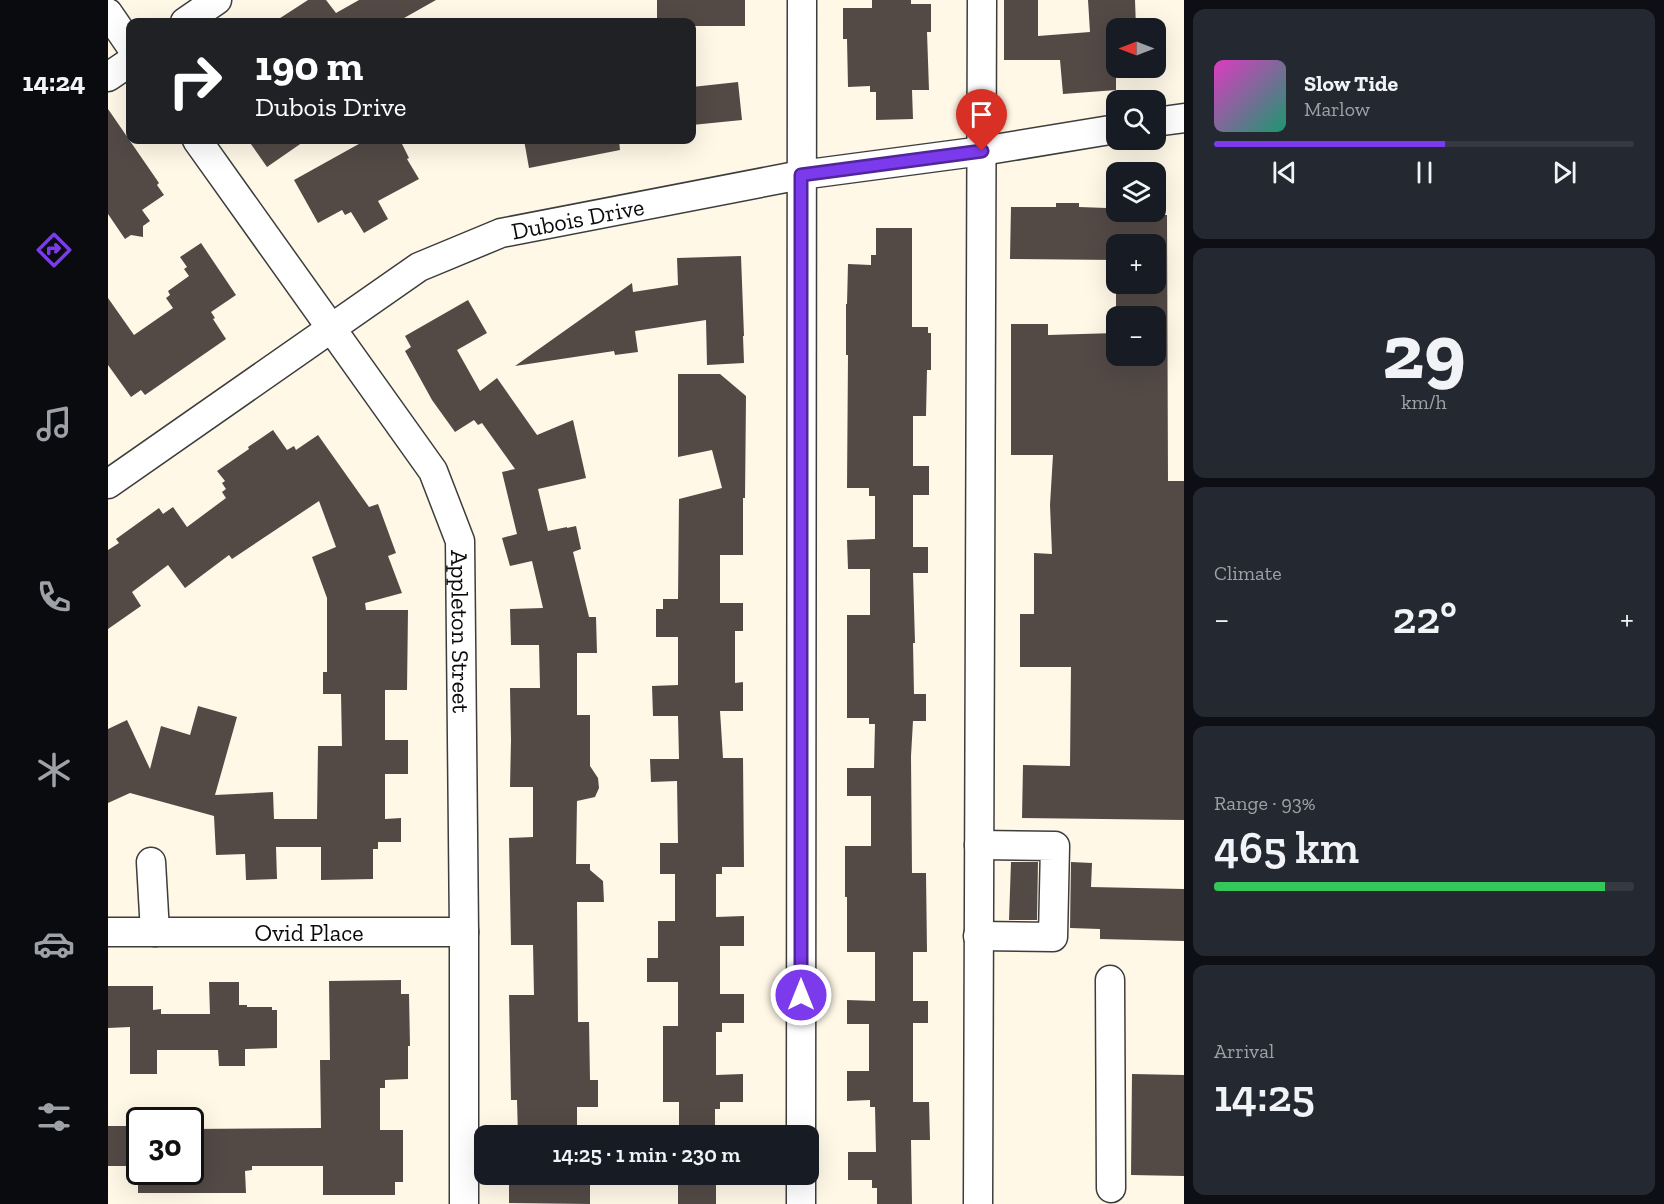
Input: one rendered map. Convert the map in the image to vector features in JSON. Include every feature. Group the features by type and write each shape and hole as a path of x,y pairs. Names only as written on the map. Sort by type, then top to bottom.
{"street":[{"path":"191,18 217,0"},
{"path":"801,1125 802,0"},
{"path":"978,1204 982,0"},
{"path":"108,13 126,39"},
{"path":"108,77 126,65"},
{"path":"1166,120 1184,117"},
{"name":"Dubois Drive","path":"108,484 418,267 501,233 801,175 982,151 1106,131"},
{"name":"Appleton Street","path":"200,144 433,471 460,541 464,1204"},
{"path":"978,936 1053,937 1055,846 979,845"},
{"path":"151,862 155,932"},
{"name":"Ovid Place","path":"108,932 464,932"},
{"path":"1110,980 1111,1188"},
{"path":"801,1185 801,1204"}],"building":[{"path":"308,0 326,0 336,13 359,0 436,0 404,18 280,18"},
{"path":"657,0 745,0 745,26 696,26 696,18 657,18"},
{"path":"872,0 911,0 911,4 931,4 931,32 927,32 929,90 912,90 913,119 876,120 876,92 870,92 870,86 848,87 847,39 843,39 843,8 872,8"},
{"path":"1004,0 1038,0 1038,36 1090,32 1088,0 1135,0 1136,18 1106,18 1106,78 1116,78 1116,90 1063,94 1060,60 1004,60"},
{"path":"738,82 742,120 696,125 696,87"},
{"path":"108,109 126,135 126,144 132,144 159,183 157,185 164,195 142,210 150,221 143,226 143,237 131,235 125,239 108,214"},
{"path":"251,144 300,144 267,167"},
{"path":"359,144 402,144 409,158 407,159 419,179 378,201 388,219 364,233 351,212 345,215 342,210 318,223 294,180"},
{"path":"525,144 619,144 620,150 529,168"},
{"path":"1056,203 1079,203 1079,207 1106,208 1106,222 1166,222 1167,215 1168,481 1184,481 1184,820 1022,818 1023,765 1070,766 1071,667 1020,667 1020,614 1034,614 1034,553 1052,554 1050,505 1053,455 1011,455 1011,324 1048,324 1048,335 1106,333 1106,366 1166,366 1166,306 1116,306 1116,294 1166,294 1166,234 1106,234 1106,260 1010,259 1011,207 1056,207"},
{"path":"876,228 912,228 912,327 928,327 928,333 931,333 931,370 927,370 926,416 913,416 913,466 929,466 929,495 913,495 913,547 928,547 928,573 913,573 914,694 926,694 926,721 913,721 911,756 912,873 926,873 927,952 913,952 913,1001 928,1001 928,1023 913,1023 913,1102 929,1102 930,1140 911,1140 912,1204 877,1204 877,1188 872,1188 872,1180 848,1180 848,1152 876,1152 875,1107 870,1107 870,1100 847,1101 847,1071 869,1071 869,1024 847,1024 847,1000 875,1001 875,952 847,952 847,897 845,897 845,846 871,846 871,796 847,796 847,768 874,768 875,724 869,724 869,718 847,718 847,615 870,615 870,569 848,569 847,540 875,539 875,496 869,496 869,488 847,488 846,304 848,264 871,265 871,255 876,255"},
{"path":"201,243 236,295 211,312 226,339 145,395 141,390 131,397 108,365 108,298 134,335 173,308 166,298 170,295 168,291 189,276 184,269 187,267 180,257"},
{"path":"741,256 744,363 707,365 706,320 635,331 638,352 615,355 614,351 515,366 632,283 633,292 678,285 677,258"},
{"path":"468,300 487,333 457,350 480,391 497,378 537,435 573,420 586,478 538,489 548,531 576,526 581,549 573,552 589,617 596,617 597,653 577,653 577,715 590,715 590,766 598,778 599,788 595,797 577,801 576,864 590,864 590,870 603,881 604,902 577,902 578,1022 589,1022 590,1080 598,1080 598,1107 577,1107 577,1125 518,1125 517,1100 511,1100 509,995 534,995 533,945 511,945 509,838 533,837 533,787 510,787 510,688 540,688 539,645 511,645 510,609 543,608 532,561 510,566 502,538 517,534 502,472 515,469 482,423 478,425 474,420 455,432 432,400 405,351 411,347 405,336"},
{"path":"678,374 720,374 746,396 743,555 720,555 720,603 743,603 743,631 735,631 735,683 743,682 743,711 720,711 723,758 743,758 744,867 722,867 722,874 716,874 716,917 744,916 744,946 720,946 720,994 744,994 744,1023 722,1023 722,1032 716,1032 716,1075 743,1074 743,1102 720,1102 720,1109 715,1109 715,1125 679,1125 679,1102 663,1102 663,1026 678,1026 678,982 647,982 647,958 658,958 658,921 675,921 675,874 660,874 660,843 678,843 677,781 651,782 650,759 679,759 678,716 653,716 652,686 678,685 678,637 656,637 656,609 663,609 663,599 678,599 679,499 722,488 712,450 678,457"},
{"path":"273,430 287,450 294,446 296,450 318,435 369,507 378,504 396,553 388,556 402,593 365,603 366,610 408,610 407,690 385,690 385,740 408,740 408,774 385,774 385,819 401,818 401,842 378,842 378,849 373,849 373,879 321,880 321,847 276,847 277,879 246,880 245,854 216,855 214,816 130,793 108,803 108,729 127,720 150,769 161,726 190,735 198,706 237,717 215,795 273,792 274,819 317,819 318,746 342,746 341,694 323,694 323,672 327,672 327,598 312,557 336,547 319,501 232,559 229,555 185,588 168,565 132,592 141,606 108,629 108,550 119,543 116,539 159,508 163,514 173,507 187,527 226,498 222,492 226,489 222,483 225,481 217,471"},
{"path":"1011,862 1038,862 1037,920 1009,920"},
{"path":"1071,862 1092,863 1091,887 1184,889 1184,941 1100,939 1100,929 1070,928"},
{"path":"401,980 401,994 409,994 408,1079 385,1080 385,1088 380,1088 380,1130 403,1130 403,1182 395,1182 395,1195 323,1195 323,1166 252,1166 252,1170 245,1171 246,1193 138,1193 138,1185 204,1185 204,1129 321,1128 320,1060 330,1060 329,981"},
{"path":"209,982 239,982 239,1005 272,1007 272,1010 277,1010 277,1048 245,1049 245,1066 219,1066 218,1050 157,1050 157,1074 130,1074 130,1027 108,1028 108,986 153,986 153,1010 161,1009 161,1014 210,1014"},
{"path":"1132,1074 1184,1075 1184,1176 1131,1175"},
{"path":"108,1126 126,1126 126,1166 108,1166"},
{"path":"509,1185 590,1185 590,1204 509,1203"},
{"path":"678,1185 716,1185 716,1204 678,1204"}],"route":[{"path":"801,995 801,175 982,151"}]}
